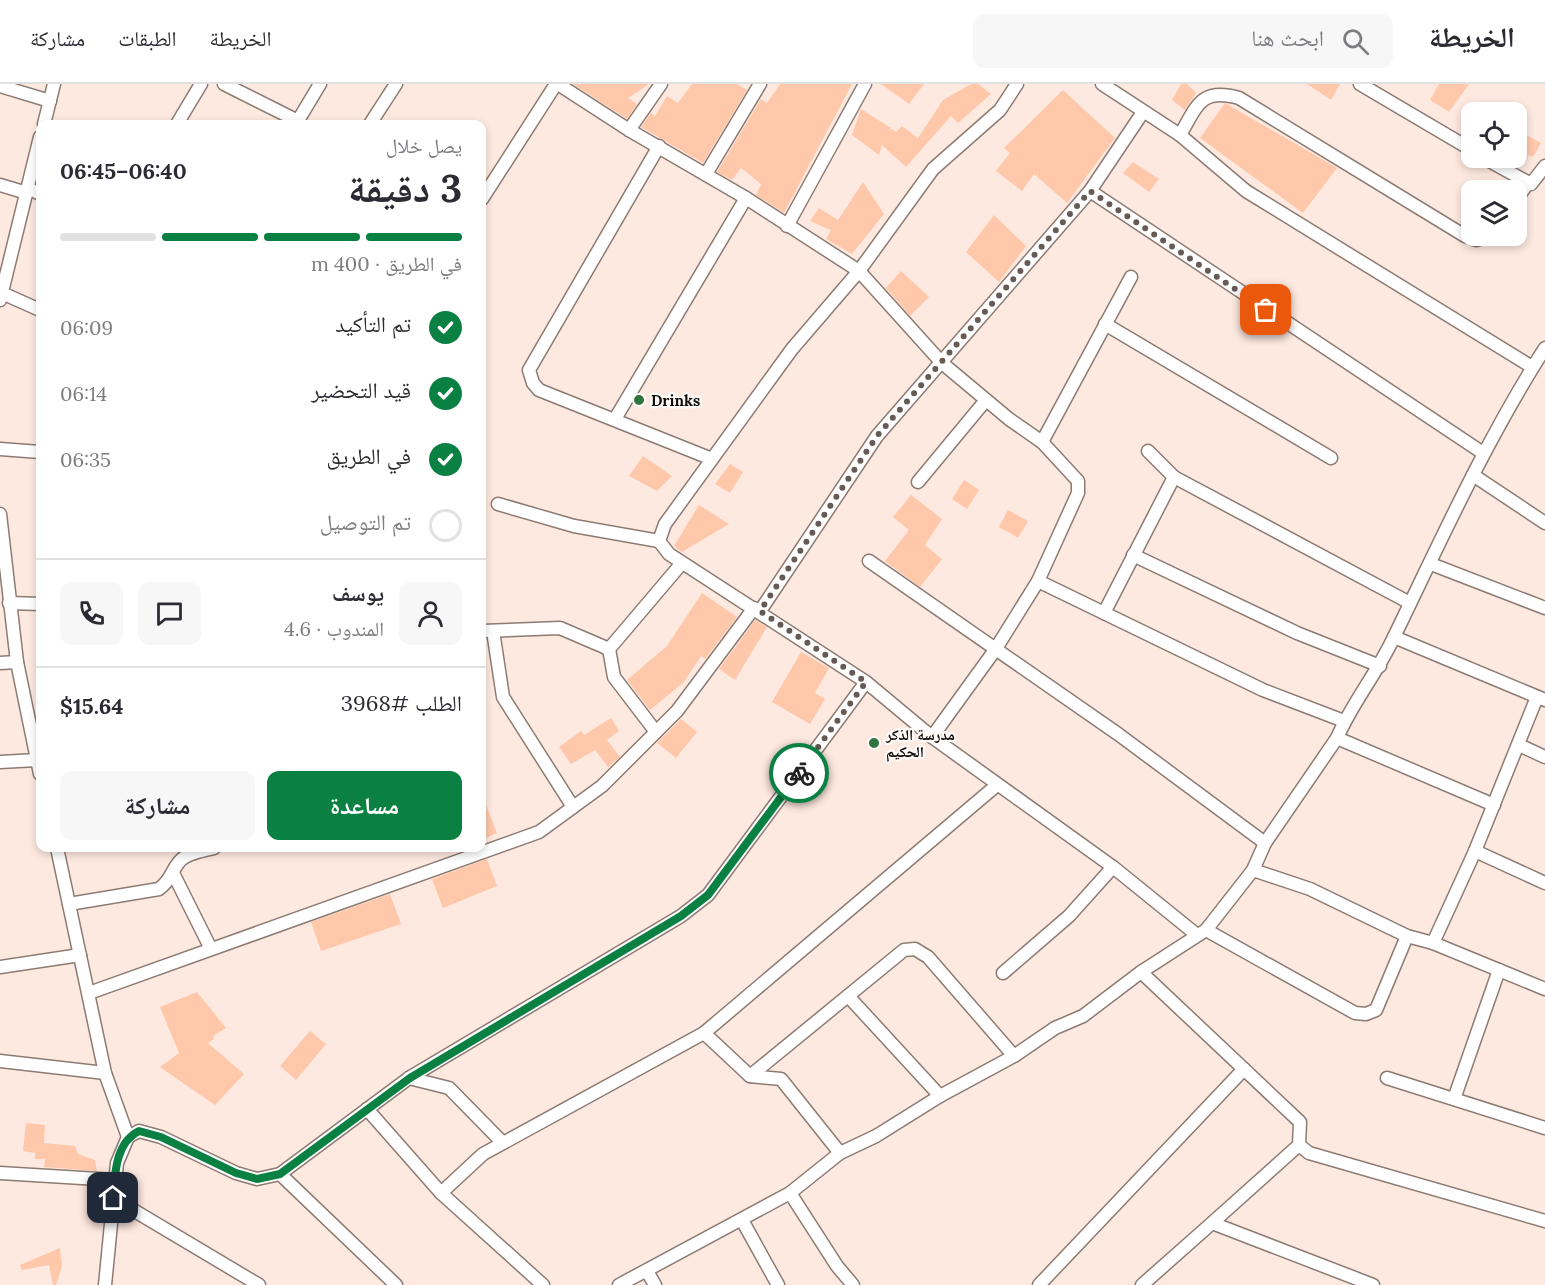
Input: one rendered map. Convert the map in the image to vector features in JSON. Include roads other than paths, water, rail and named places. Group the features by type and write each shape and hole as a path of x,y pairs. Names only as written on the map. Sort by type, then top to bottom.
{"street":[{"path":"45,120 54,84"},
{"path":"179,120 201,84"},
{"path":"224,84 291,120"},
{"path":"299,120 320,84"},
{"path":"373,120 396,84"},
{"path":"486,193 557,84 629,130 746,198 859,271 942,363 1042,442 1078,481 1078,493 1038,581 995,650 932,737"},
{"path":"629,130 661,84"},
{"path":"706,174 759,84"},
{"path":"787,226 865,84"},
{"path":"1102,84 1180,135 1246,190 1532,367"},
{"path":"1360,84 1461,144"},
{"path":"0,86 50,101"},
{"path":"659,541 665,524 792,349 859,271 933,169 1000,110 1010,86"},
{"path":"1180,135 1198,104 1210,94 1222,93 1239,98 1461,234"},
{"path":"486,847 539,832 602,786 678,711 757,610 877,436 1090,191 1143,112"},
{"path":"659,146 529,370 533,384 539,390 712,459"},
{"path":"36,153 4,266 1,297 36,309"},
{"path":"1502,168 1528,183 1534,183 1545,166"},
{"path":"0,185 36,193"},
{"path":"1090,191 1482,453"},
{"path":"615,419 746,198"},
{"path":"1042,442 1131,277"},
{"path":"1105,324 1331,458"},
{"path":"619,1285 790,1193 840,1153 876,1136 940,1095 1014,1056 1055,1028 1083,1016 1141,972 1201,932 1253,870 1265,843 1337,738 1344,721 1380,666 1431,564 1482,453 1545,348"},
{"path":"918,482 986,400"},
{"path":"0,449 36,452"},
{"path":"1148,451 1174,477 1410,603"},
{"path":"1473,475 1545,523"},
{"path":"1104,613 1174,477"},
{"path":"498,504 574,526 659,541 669,554 866,682 932,737 1201,932 1355,1013 1366,1014 1376,1010 1407,936"},
{"path":"0,514 3,567 17,662 36,755"},
{"path":"1132,555 1296,633 1380,666"},
{"path":"869,561 1118,734 1265,843"},
{"path":"609,649 682,562"},
{"path":"1431,564 1545,608"},
{"path":"1038,581 1263,690 1344,721"},
{"path":"9,603 36,604"},
{"path":"573,807 503,697 487,631 560,628 609,649"},
{"path":"1394,637 1541,698 1432,943"},
{"path":"609,649 614,677 656,732"},
{"path":"0,663 17,662"},
{"path":"102,1284 117,1163 128,1137 139,1131 161,1137 236,1173 257,1179 280,1174 410,1078 681,916 708,895 866,682"},
{"path":"1337,738 1494,806"},
{"path":"1519,745 1545,757"},
{"path":"0,762 36,760"},
{"path":"441,1193 483,1154 704,1033 997,785"},
{"path":"1474,851 1545,883"},
{"path":"58,852 105,1073 128,1137"},
{"path":"69,904 159,889 170,881 179,862 186,856 200,852"},
{"path":"89,993 468,852"},
{"path":"1003,973 1069,916 1113,867"},
{"path":"1253,870 1310,890 1407,936 1432,943 1545,989"},
{"path":"173,873 211,949"},
{"path":"750,1076 904,950 915,949 928,957 1014,1056"},
{"path":"0,967 80,955"},
{"path":"1454,1100 1499,970"},
{"path":"1141,972 1300,1122 1299,1145 1142,1285"},
{"path":"848,996 940,1095"},
{"path":"704,1033 750,1076 782,1079 840,1153"},
{"path":"0,1061 105,1073"},
{"path":"1039,1285 1244,1069"},
{"path":"410,1078 449,1088 503,1143"},
{"path":"1387,1078 1545,1128"},
{"path":"367,1109 441,1193 543,1285"},
{"path":"1299,1145 1309,1153 1545,1221"},
{"path":"0,1173 115,1180"},
{"path":"280,1174 396,1285"},
{"path":"790,1193 837,1266 853,1285"},
{"path":"113,1198 259,1285"},
{"path":"742,1220 778,1285"},
{"path":"1212,1223 1373,1285"},
{"path":"647,1271 655,1285"}],"place":[{"name":"Drinks","path":"639,400"},
{"name":"مدرسة الذكر الحكيم","path":"874,743"}]}
